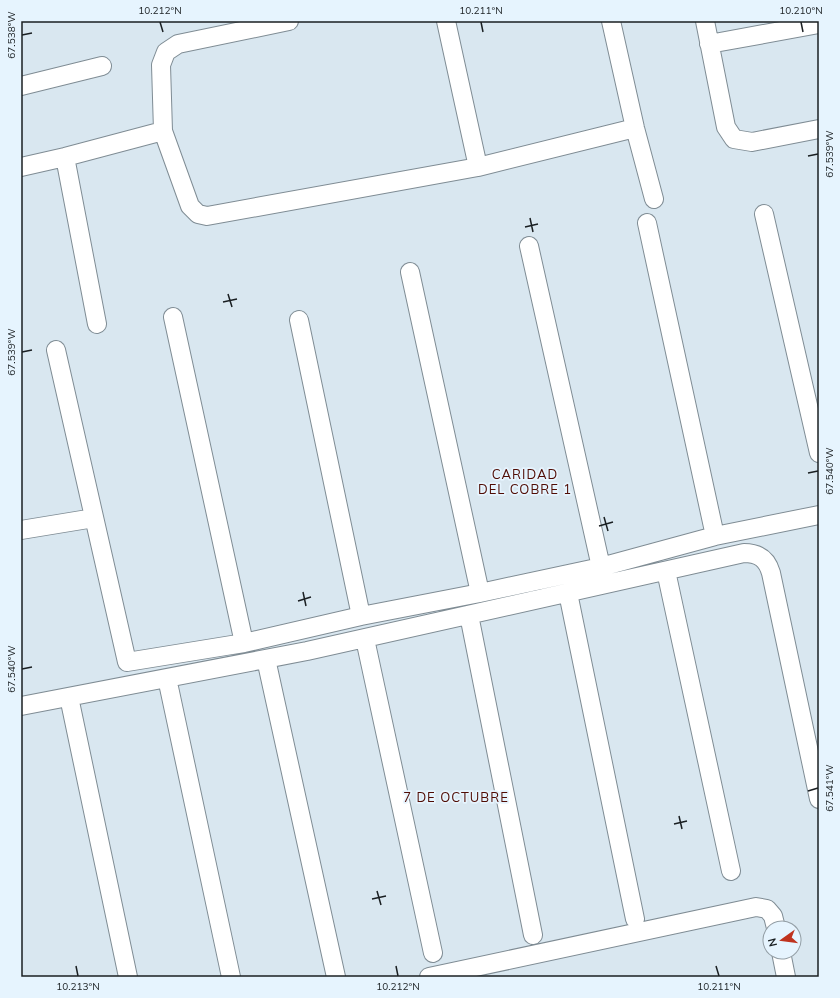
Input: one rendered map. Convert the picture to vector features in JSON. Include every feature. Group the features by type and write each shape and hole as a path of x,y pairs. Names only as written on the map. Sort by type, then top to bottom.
{"street":[{"path":"289,21 178,44 166,52 161,65 163,132 190,206 198,214 207,216 478,167 635,128"},
{"path":"446,21 478,167"},
{"path":"610,21 635,128 654,199"},
{"path":"705,21 726,127 734,139 752,142 819,129"},
{"path":"710,44 819,24"},
{"path":"21,86 102,66"},
{"path":"21,167 163,132"},
{"path":"65,157 97,324"},
{"path":"764,214 819,454"},
{"path":"647,223 715,536"},
{"path":"529,246 601,567"},
{"path":"410,272 480,593"},
{"path":"173,317 244,643"},
{"path":"299,320 361,616"},
{"path":"56,350 127,662 244,643 361,616 480,593 601,567 715,536 819,515"},
{"path":"21,530 94,518"},
{"path":"21,706 266,660 666,571 744,554 751,554 762,558 771,574 819,799"},
{"path":"666,571 731,871"},
{"path":"568,593 635,919"},
{"path":"470,615 533,934"},
{"path":"365,639 433,953"},
{"path":"266,660 336,977"},
{"path":"167,678 231,977"},
{"path":"69,697 128,977"},
{"path":"429,977 756,907 767,909 773,916 774,920"},
{"path":"783,960 786,977"}],"district":[{"name":"CARIDAD DEL COBRE 1","path":"525,482"},
{"name":"7 DE OCTUBRE","path":"456,797"}]}
